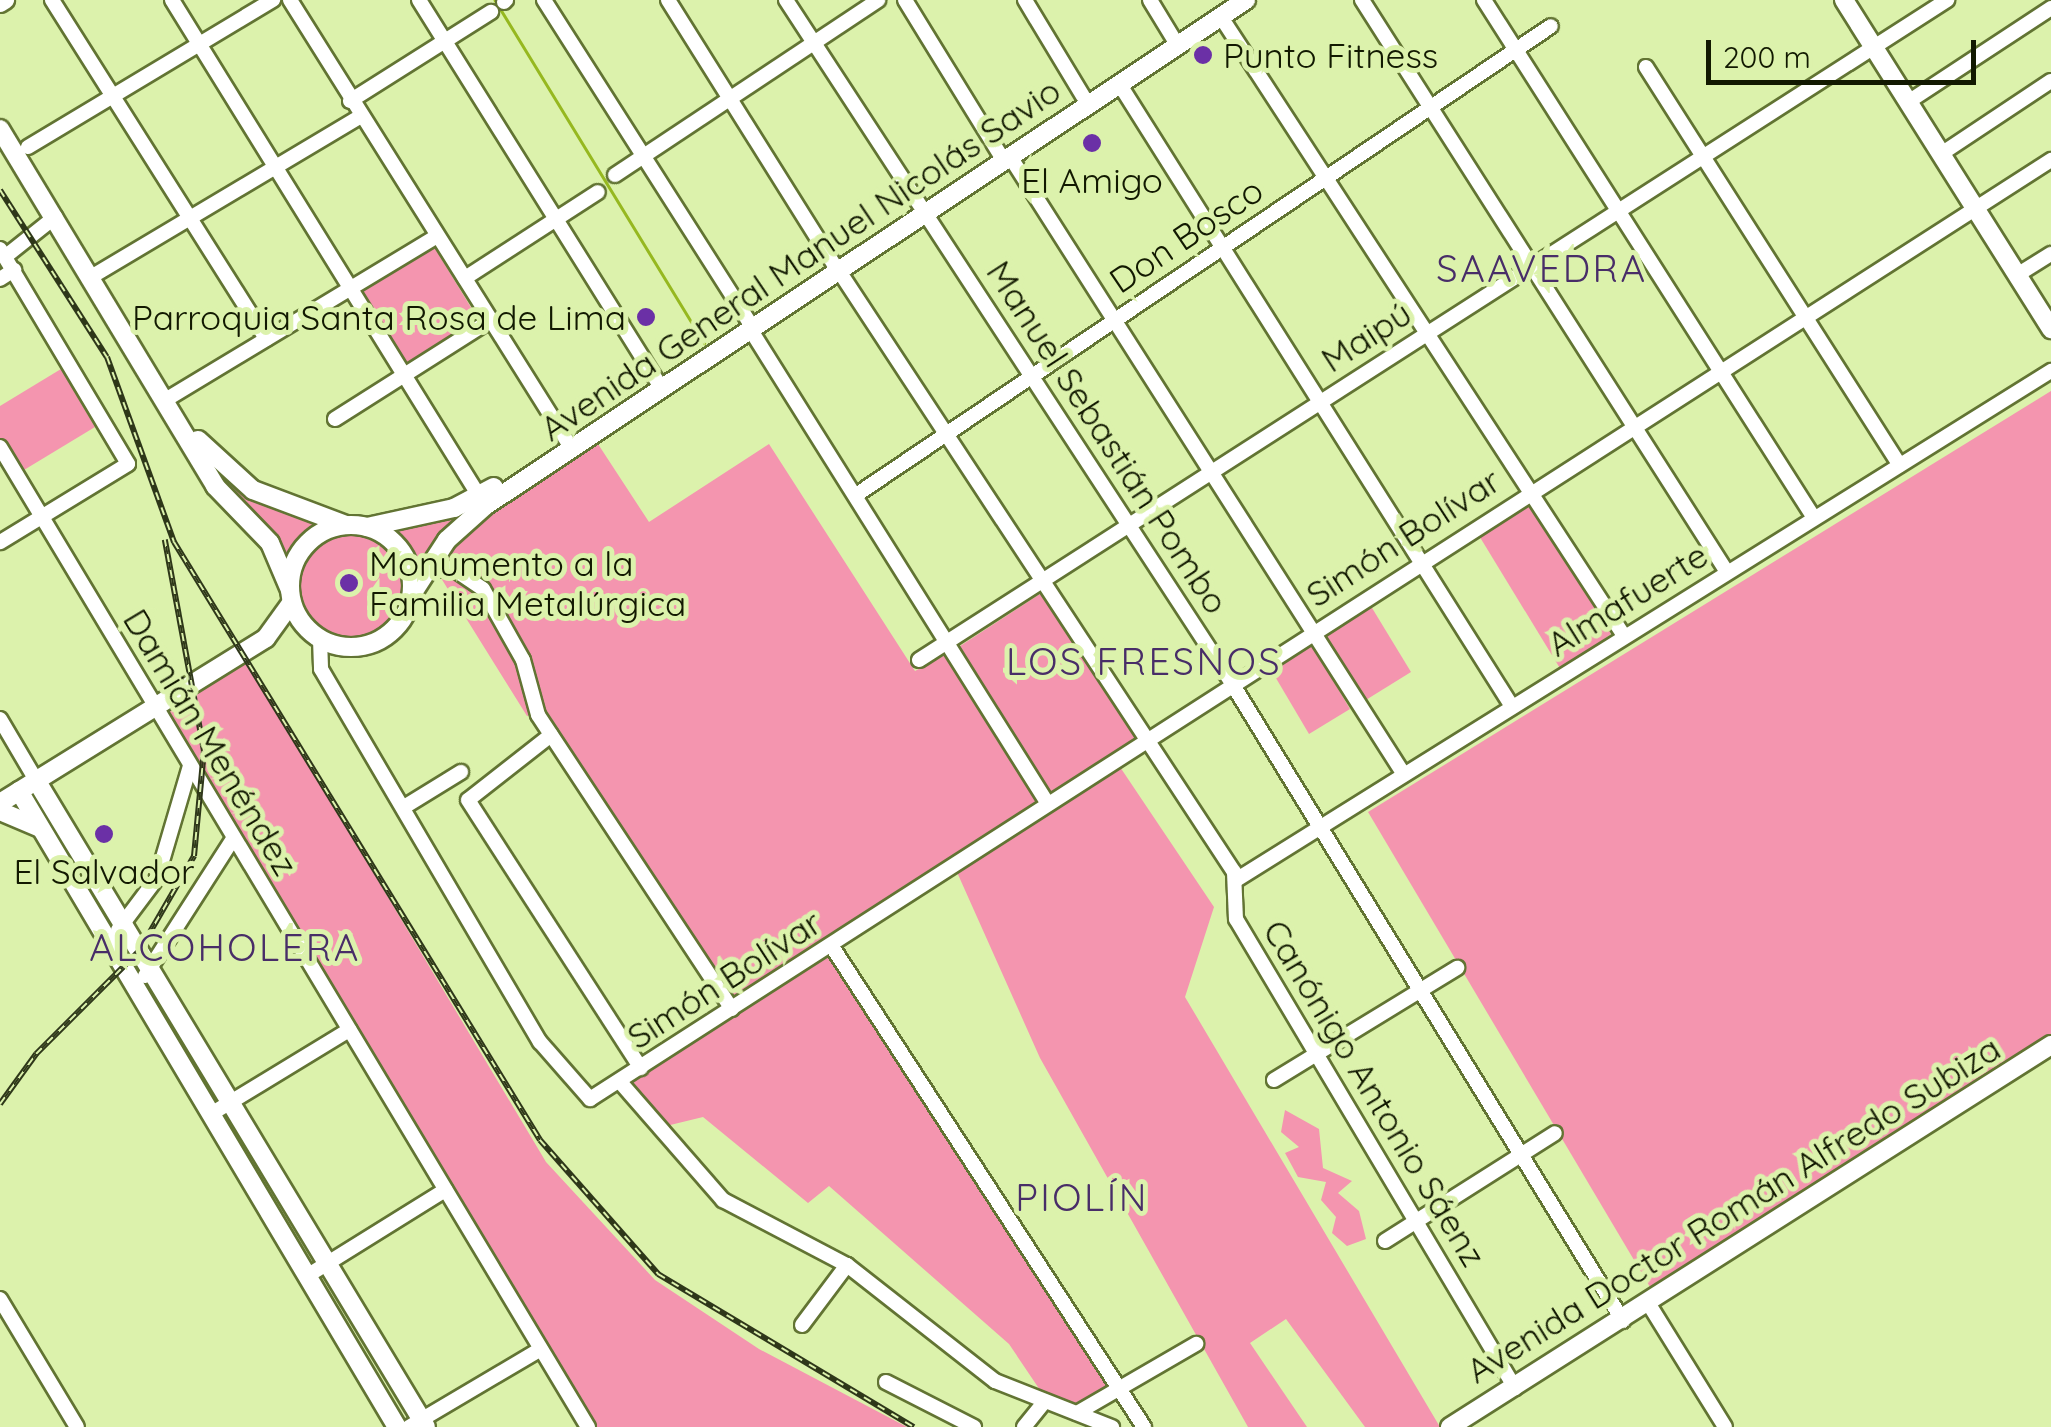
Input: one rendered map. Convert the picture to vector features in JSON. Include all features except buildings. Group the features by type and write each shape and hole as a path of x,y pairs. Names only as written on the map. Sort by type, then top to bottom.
{"main road":[{"name":"Avenida General Manuel Nicolás Savio","path":"1005,156 1083,96 1223,8 1246,0"},
{"path":"1844,0 2051,329"},
{"name":"Avenida General Manuel Nicolás Savio","path":"266,638 316,636 370,644 398,626 426,571 484,506 1005,156 1120,85 1175,41"},
{"path":"0,130 167,399 222,496 270,542 291,596 316,636"},
{"name":"Avenida General Manuel Nicolás Savio","path":"0,803 266,638 291,596 299,554 346,525 367,527 479,496 750,327"},
{"path":"178,418 253,490 346,525"},
{"path":"367,527 402,552 412,594"},
{"path":"36,780 327,1262 419,1425"},
{"path":"19,791 397,1427"},
{"path":"0,811 41,828"},
{"name":"Avenida Doctor Román Alfredo Subiza","path":"1450,1427 1650,1306 2051,1045"}],"street":[{"path":"52,0 266,340"},
{"path":"172,0 354,288 479,496"},
{"path":"28,147 274,0"},
{"path":"290,0 359,117 567,441"},
{"path":"419,0 658,383"},
{"path":"544,0 1048,804"},
{"name":"Canónigo Antonio Sáenz","path":"668,0 838,269 948,431 1236,880 1236,919 1515,1388"},
{"name":"Manuel Sebastián Pombo","path":"786,0 1233,684 1623,1321"},
{"path":"615,174 878,0"},
{"path":"905,0 1115,319 1403,773"},
{"path":"1025,0 1083,96"},
{"path":"1150,0 1175,41"},
{"path":"1362,0 1727,572"},
{"path":"1484,0 1814,518"},
{"name":"Maipú","path":"919,660 1947,0"},
{"path":"1223,8 1624,636"},
{"path":"1908,102 2051,8"},
{"path":"350,102 491,12"},
{"name":"Don Bosco","path":"856,494 1550,26"},
{"path":"1646,67 1900,465"},
{"path":"1941,154 2051,80"},
{"path":"1120,85 1512,706"},
{"path":"91,277 359,117"},
{"name":"Simón Bolívar","path":"404,806 540,1042 590,1099 1532,488 2051,160"},
{"path":"465,278 598,192"},
{"path":"0,542 128,464 3,252 55,217"},
{"path":"167,399 436,236"},
{"path":"2017,276 2051,254"},
{"path":"0,279 14,270"},
{"path":"335,419 491,320"},
{"name":"Almafuerte","path":"1236,880 1320,824 2051,371"},
{"name":"Damián Menéndez","path":"0,447 588,1427"},
{"path":"426,571 452,568 477,581 524,660 538,715 732,1009"},
{"path":"316,636 318,663 404,806 462,772"},
{"path":"0,719 36,780"},
{"path":"551,735 468,800 641,1068"},
{"path":"106,938 124,926 156,878 190,766"},
{"path":"132,984 151,971 233,840"},
{"path":"831,945 1144,1427"},
{"path":"1274,1080 1457,968"},
{"path":"211,1114 349,1030"},
{"path":"620,1082 723,1200 847,1266 995,1381 1112,1427"},
{"path":"1385,1241 1555,1134"},
{"path":"307,1276 445,1190"},
{"path":"802,1325 847,1266"},
{"path":"0,1299 77,1427"},
{"path":"1650,1306 1725,1427"},
{"path":"1077,1413 1196,1344"},
{"path":"419,1425 541,1348"},
{"path":"886,1382 974,1427"},
{"path":"1024,1427 1045,1401"}],"shaded area":[{"path":"433,245 478,319 405,366 360,286"},
{"path":"61,369 95,427 19,473 0,442 0,406"},
{"path":"2051,391 2051,1035 1653,1292 1368,812"},
{"path":"598,444 649,522 769,444 915,671 947,654 1042,803 733,1000 546,710 527,716 436,570 470,528"},
{"path":"214,464 325,523 288,574 216,473"},
{"path":"1524,505 1534,507 1611,634 1561,670 1478,534"},
{"path":"473,508 417,577 381,529"},
{"path":"352,531 373,535 391,547 403,565 407,586 403,607 391,625 373,637 352,641 331,637 313,625 301,607 297,586 301,565 313,547 331,535"},
{"path":"1043,592 1137,741 1053,795 957,648"},
{"path":"1369,603 1411,672 1361,703 1319,634"},
{"path":"1311,643 1350,709 1309,734 1270,668"},
{"path":"247,661 546,1162 655,1280 759,1349 907,1427 593,1427 162,712"},
{"path":"1118,764 1214,907 1185,997 1440,1427 1365,1427 1286,1319 1250,1343 1307,1427 1248,1427 1040,1058 956,870"},
{"path":"829,952 1112,1386 1077,1407 1042,1393 1009,1344 829,1186 808,1203 703,1117 662,1127 629,1080"},
{"path":"1285,1110 1319,1129 1323,1168 1352,1181 1338,1193 1359,1211 1366,1239 1347,1246 1332,1233 1336,1217 1321,1200 1326,1182 1298,1177 1285,1153 1299,1147 1281,1132"}],"waterway":[{"path":"495,0 704,343"}],"railway":[{"path":"0,190 107,357 174,542 540,1140 658,1274 914,1427"},
{"path":"0,1104 36,1054 139,951 194,856 204,751 165,540"}],"place":[{"name":"Punto Fitness","path":"1203,55"},
{"name":"El Amigo","path":"1092,143"},
{"name":"Parroquia Santa Rosa de Lima","path":"646,317"},
{"name":"Monumento a la Familia Metalúrgica","path":"349,583"},
{"name":"El Salvador","path":"104,834"}],"district":[{"name":"SAAVEDRA","path":"1542,269"},
{"name":"LOS FRESNOS","path":"1144,662"},
{"name":"ALCOHOLERA","path":"225,948"},
{"name":"PIOLÍN","path":"1082,1198"}]}
